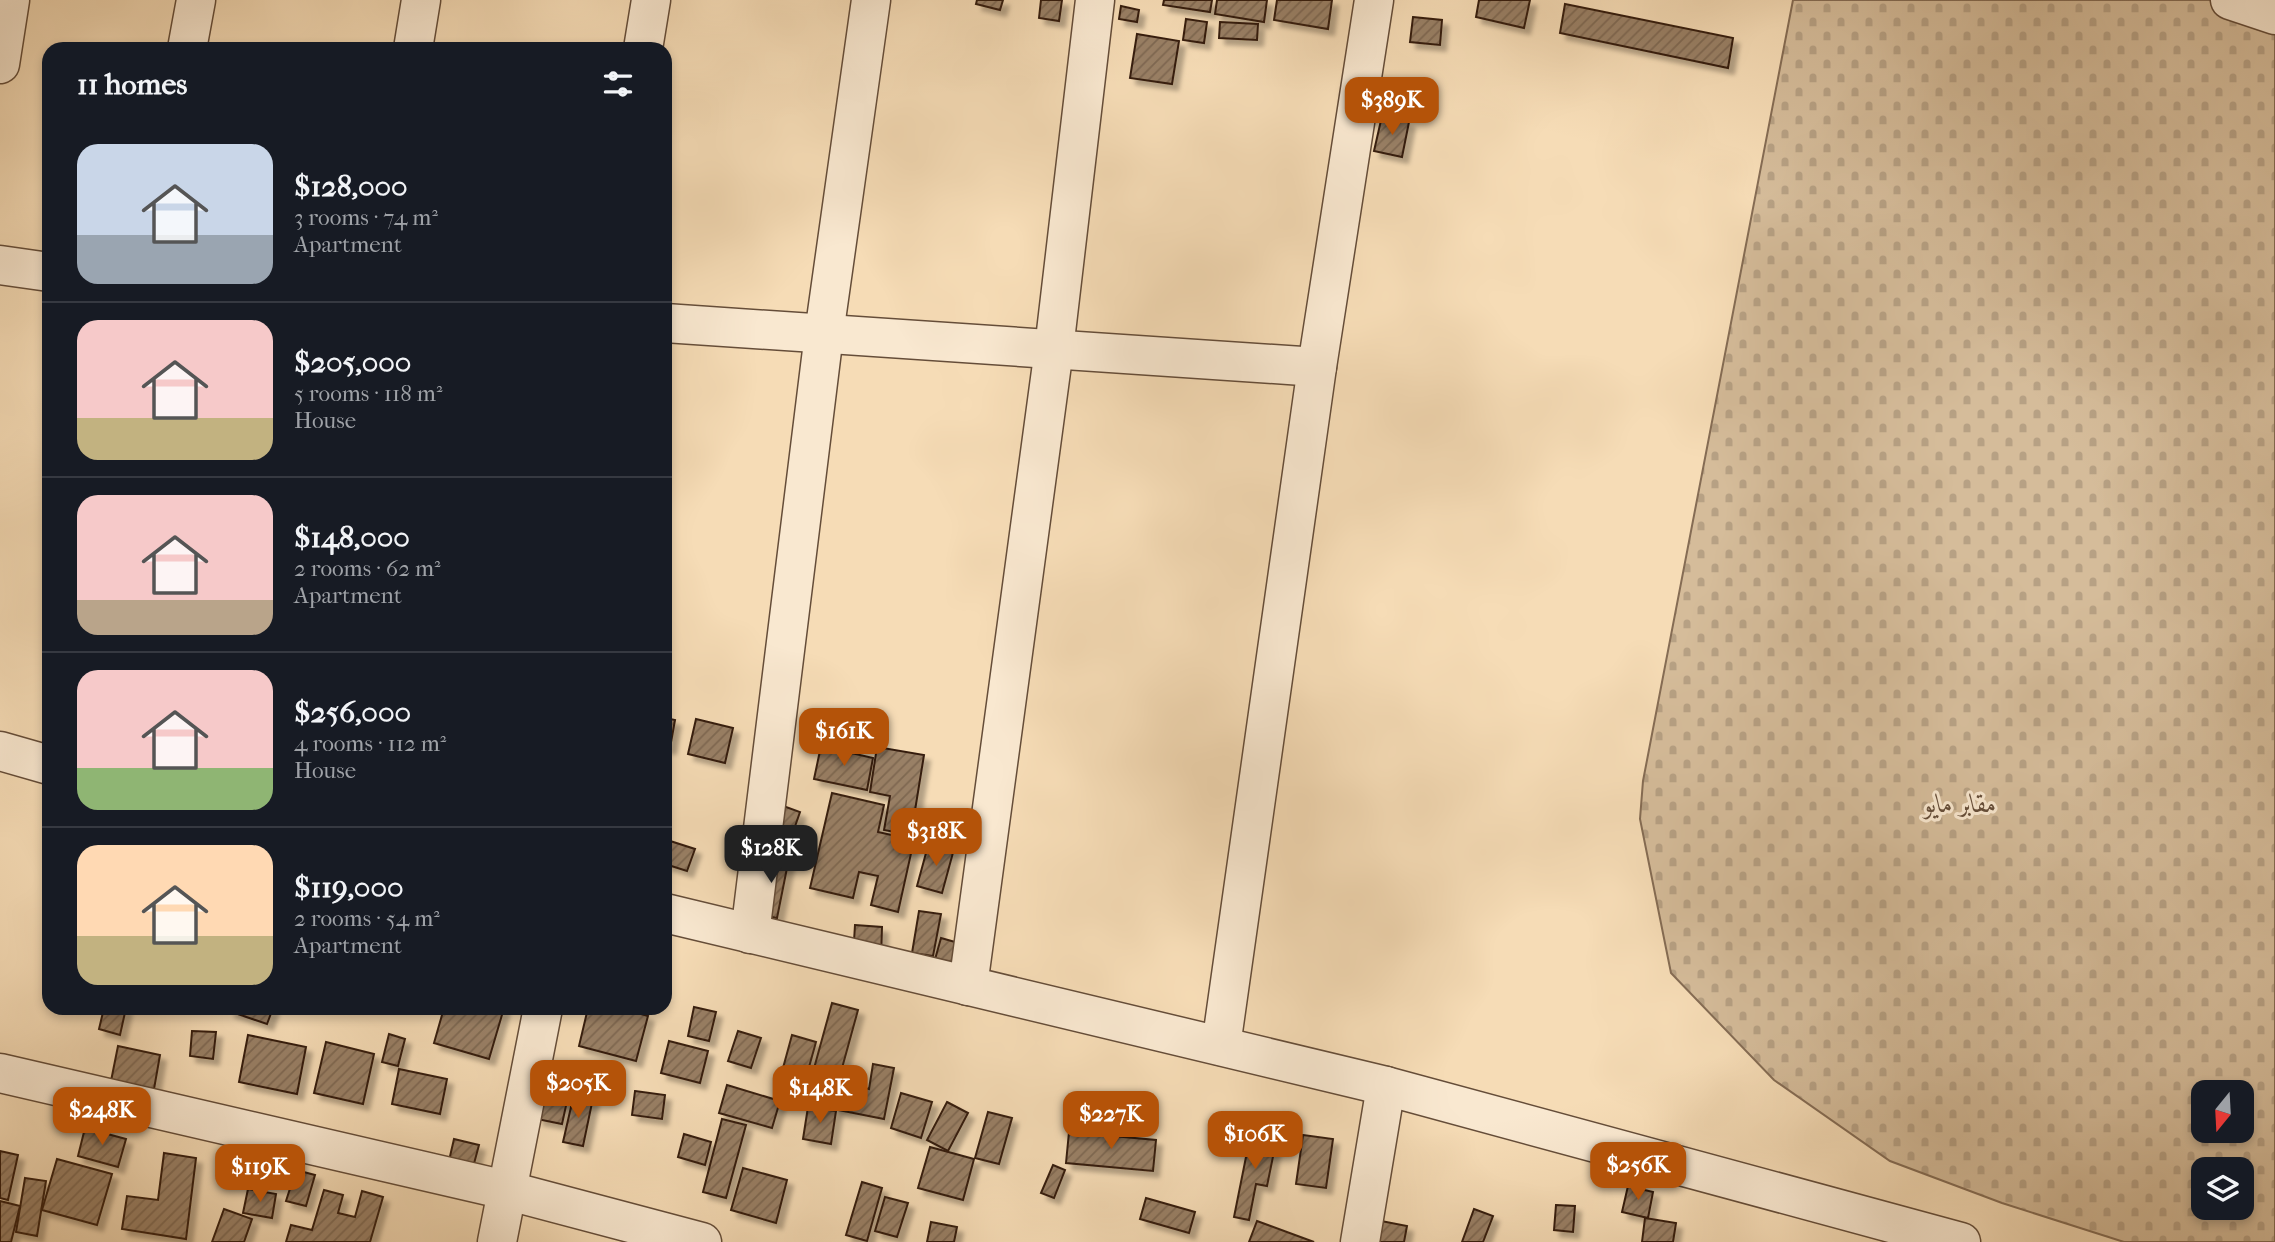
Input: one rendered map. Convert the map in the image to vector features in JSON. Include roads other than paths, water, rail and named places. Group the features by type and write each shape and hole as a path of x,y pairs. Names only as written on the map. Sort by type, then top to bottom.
{"street":[{"path":"0,64 10,0"},
{"path":"188,42 196,0"},
{"path":"414,42 421,0"},
{"path":"644,42 651,0"},
{"path":"750,934 824,334 871,0"},
{"path":"968,986 1054,349 1095,0"},
{"path":"1221,1046 1317,366 1374,0"},
{"path":"2230,0 2275,15"},
{"path":"0,265 42,271"},
{"path":"672,323 1317,366"},
{"path":"0,751 42,763"},
{"path":"672,915 1386,1086 1955,1241"},
{"path":"497,1242 542,1015"},
{"path":"0,1073 506,1190 702,1242"},
{"path":"1360,1242 1386,1086"}],"park label":[{"name":"مقابر مايو","path":"1960,803"}]}
